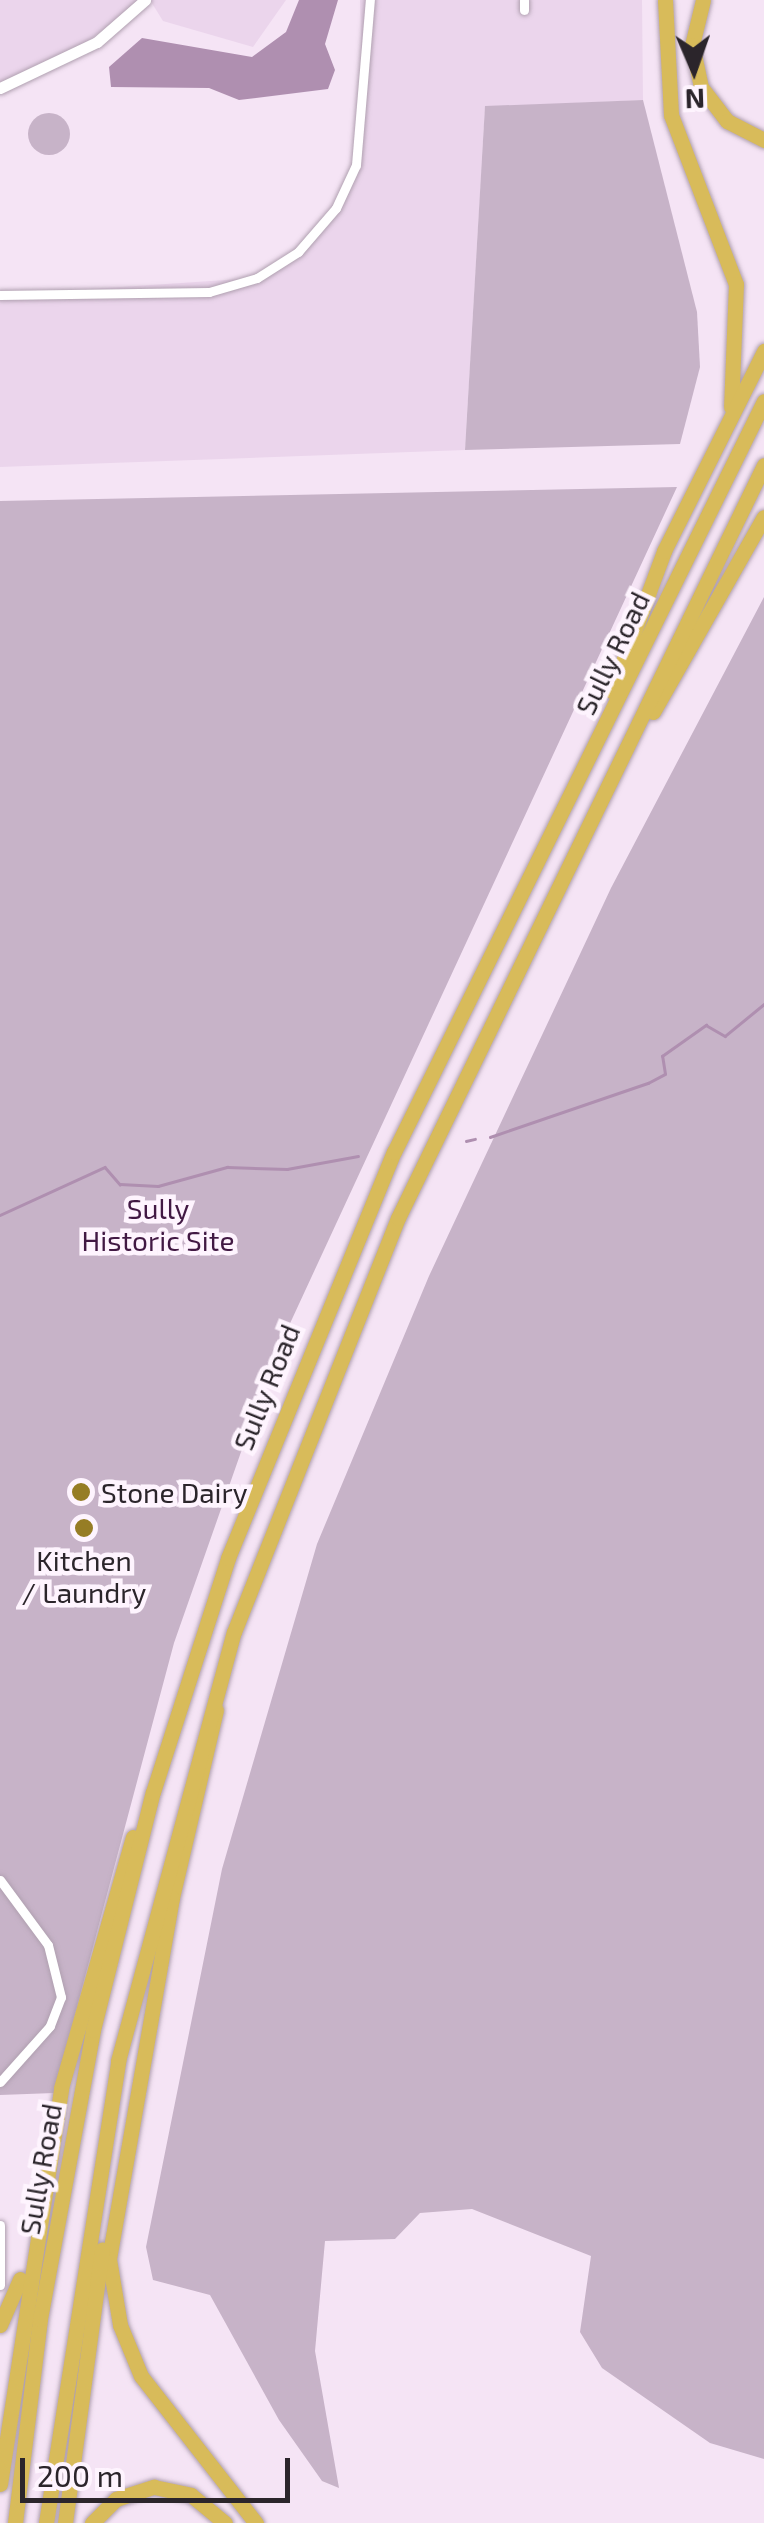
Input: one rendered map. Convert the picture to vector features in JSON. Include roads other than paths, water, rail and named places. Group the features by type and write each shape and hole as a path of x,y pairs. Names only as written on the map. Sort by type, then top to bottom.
{"highway":[{"path":"665,0 671,115 736,284 740,354 729,422"},
{"path":"703,0 692,45 701,87 726,120 764,140"},
{"path":"588,756 650,582 764,352"},
{"name":"Sully Road","path":"15,2523 73,2126 153,1792 238,1527 316,1328 588,756 764,401"},
{"name":"Sully Road","path":"46,2523 107,2110 218,1680 377,1264 764,466"},
{"path":"607,788 764,517"},
{"path":"65,2523 120,2166 178,1865 214,1738 218,1680"},
{"path":"0,2484 38,2218 83,2001 121,1863 153,1792"},
{"path":"120,2166 109,2259 130,2353 256,2523"},
{"path":"0,2325 38,2218"},
{"path":"92,2523 116,2499 154,2487 191,2494 225,2523"}],"street":[{"path":"0,88 97,42 145,0"},
{"path":"0,295 209,292 258,278 298,252 336,208 356,165 370,0"},
{"path":"0,1880 48,1945 60,1986 50,2026 0,2082"},
{"path":"0,2225 0,2285"}],"waterway":[{"path":"490,1137 648,1083 665,1074 662,1056 706,1025 725,1036 764,1004"},
{"path":"466,1141 475,1139"},
{"path":"0,1215 105,1167 120,1184 158,1186 227,1167 287,1169 358,1156"}],"place":[{"name":"Stone Dairy","path":"81,1492"},
{"name":"Kitchen / Laundry","path":"84,1528"}],"park label":[{"name":"Sully Historic Site","path":"158,1224"}]}
